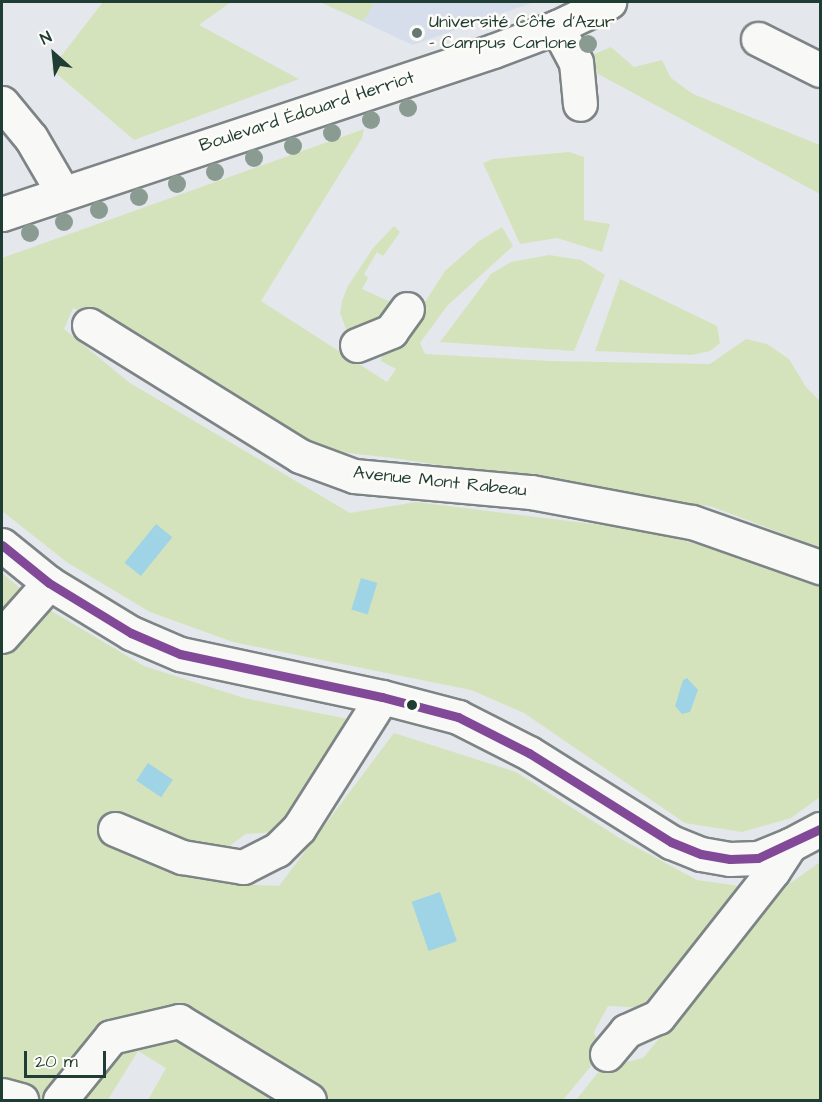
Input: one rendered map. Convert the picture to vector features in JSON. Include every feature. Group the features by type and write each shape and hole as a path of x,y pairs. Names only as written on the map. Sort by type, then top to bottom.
{"street":[{"name":"Boulevard Édouard Herriot","path":"2,214 493,51 569,15 609,2"},
{"path":"569,15 580,104"},
{"path":"758,39 820,70"},
{"path":"2,103 31,138 63,193"},
{"path":"357,345 391,331 407,309"},
{"name":"Avenue Mont Rabeau","path":"89,325 300,456 354,476 531,492 680,520 820,567"},
{"path":"2,545 49,583 131,633 180,654 382,697 458,717 496,734 671,842 701,854 730,859 758,858 820,829"},
{"path":"2,636 49,583"},
{"path":"115,830 182,857 243,867 277,850 299,828 382,697"},
{"path":"607,1054 626,1031 658,1017 773,871 790,845"},
{"path":"60,1101 111,1036 179,1021 309,1101"},
{"path":"2,1095 21,1101"}],"shaded area":[{"name":"Université Côte d'Azur - Campus Carlone","path":"320,2 534,2 413,45"}],"green space":[{"path":"103,2 231,2 199,25 299,79 134,140 51,69"},
{"path":"320,2 375,2 363,21"},
{"path":"611,47 634,67 662,60 671,78 693,94 820,145 820,194 576,62"},
{"path":"364,129 362,138 261,301 387,382 396,369 381,361 384,345 417,314 445,271 479,241 502,227 513,246 447,306 420,343 425,354 550,361 710,364 746,339 767,344 789,359 806,387 820,401 820,548 713,507 393,458 339,452 246,414 117,324 73,308 64,329 130,383 350,513 416,502 650,531 820,579 820,797 791,818 742,832 685,823 524,713 471,690 233,642 150,612 68,563 2,511 2,258"},
{"path":"569,152 584,157 584,220 610,224 602,252 557,238 520,244 483,163 493,159"},
{"path":"394,226 400,232 383,256 377,252 364,274 368,278 362,289 395,304 377,328 354,333 346,329 340,313 342,301 348,286 373,248"},
{"path":"549,255 581,260 605,275 574,351 440,342 491,274 511,262"},
{"path":"620,279 717,326 720,343 710,351 692,355 595,351"},
{"path":"2,573 27,594 2,619"},
{"path":"48,609 144,666 244,698 358,721 275,832 246,834 225,849 218,871 236,884 279,886 394,733 516,772 621,839 697,880 747,887 647,1008 608,1006 594,1032 601,1054 563,1100 331,1100 223,1034 141,1019 43,1100 2,1082 2,657"},
{"path":"820,862 820,1100 576,1100 608,1060 626,1062 643,1058 785,887"},
{"path":"181,1037 296,1100 268,1098 266,1100 148,1100 166,1068 138,1051 109,1098 112,1100 73,1100 123,1044"}],"water":[{"path":"156,524 172,537 141,576 125,563"},
{"path":"361,578 377,583 368,615 351,610"},
{"path":"687,678 698,690 690,712 682,714 675,706 683,680"},
{"path":"148,763 173,780 161,797 136,780"},
{"path":"440,892 457,941 429,951 412,902"}],"transit line":[{"path":"2,545 49,583 131,633 180,654 382,697 458,717 529,753 671,842 701,854 730,859 758,858 820,829"}],"place":[{"name":"Université Côte d'Azur - Campus Carlone","path":"417,33"}]}
